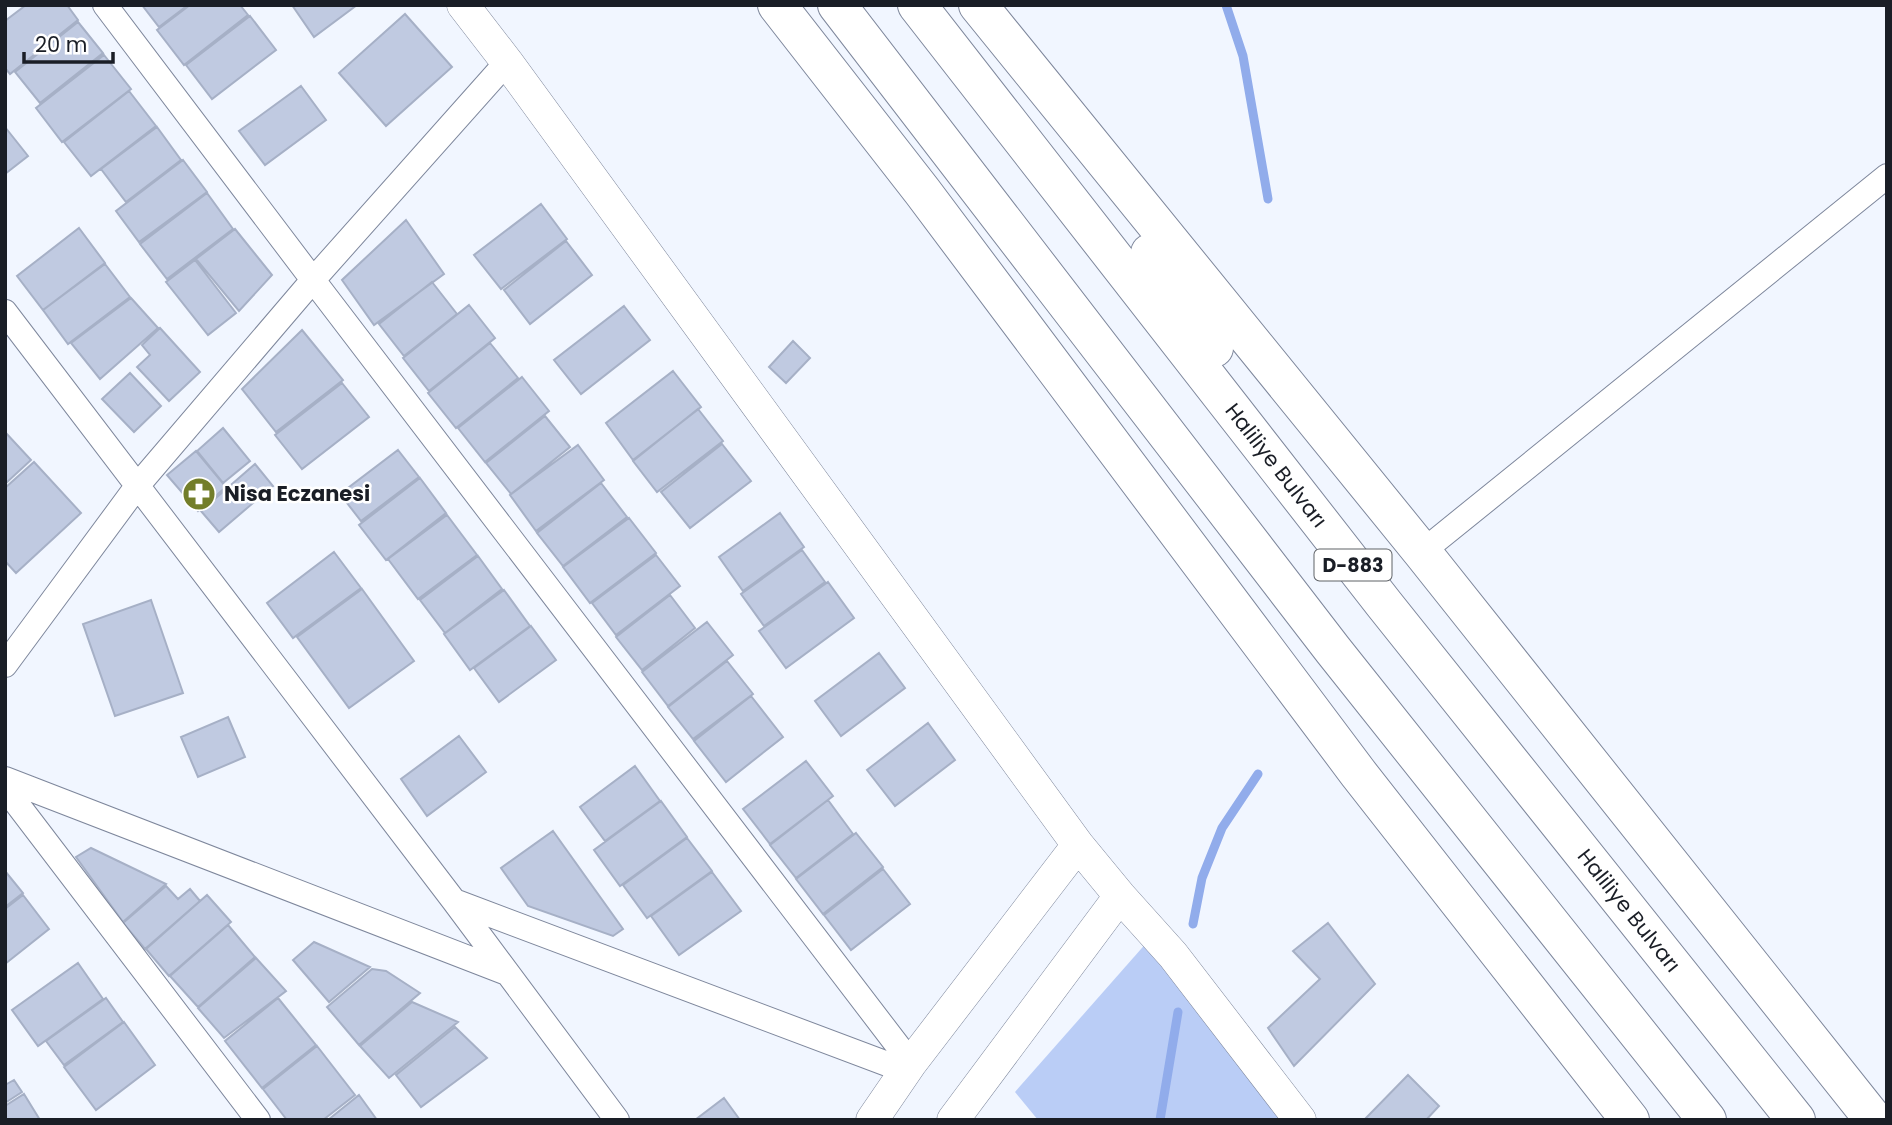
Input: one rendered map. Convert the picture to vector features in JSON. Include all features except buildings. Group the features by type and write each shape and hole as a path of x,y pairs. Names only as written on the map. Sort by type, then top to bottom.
{"highway":[{"path":"777,5 922,191 1358,773 1630,1120"},
{"name":"D-883","path":"837,5 1334,650 1707,1120"},
{"name":"Haliliye Bulvarı","path":"917,5 1384,604 1796,1120"},
{"path":"978,5 1422,552 1874,1120"},
{"path":"1022,61 1384,604"},
{"path":"922,191 1334,650"}],"street":[{"path":"105,5 909,1067"},
{"path":"463,5 1077,845 1173,955 1300,1120"},
{"path":"5,665 138,485 313,280 507,62"},
{"path":"1422,552 1887,176"},
{"path":"5,312 454,901 617,1120"},
{"path":"5,779 508,973"},
{"path":"5,788 258,1120"},
{"path":"872,1120 1077,845"},
{"path":"955,1119 1120,896"},
{"path":"454,901 909,1067"}],"shaded area":[{"path":"1156,932 1295,1120 1038,1120 1015,1092"}],"waterway":[{"path":"1226,5 1243,56 1268,199"},
{"path":"1193,924 1202,878 1222,828 1258,774"},
{"path":"1160,1120 1178,1012"}],"place":[{"name":"Nisa Eczanesi","path":"199,494"}]}
